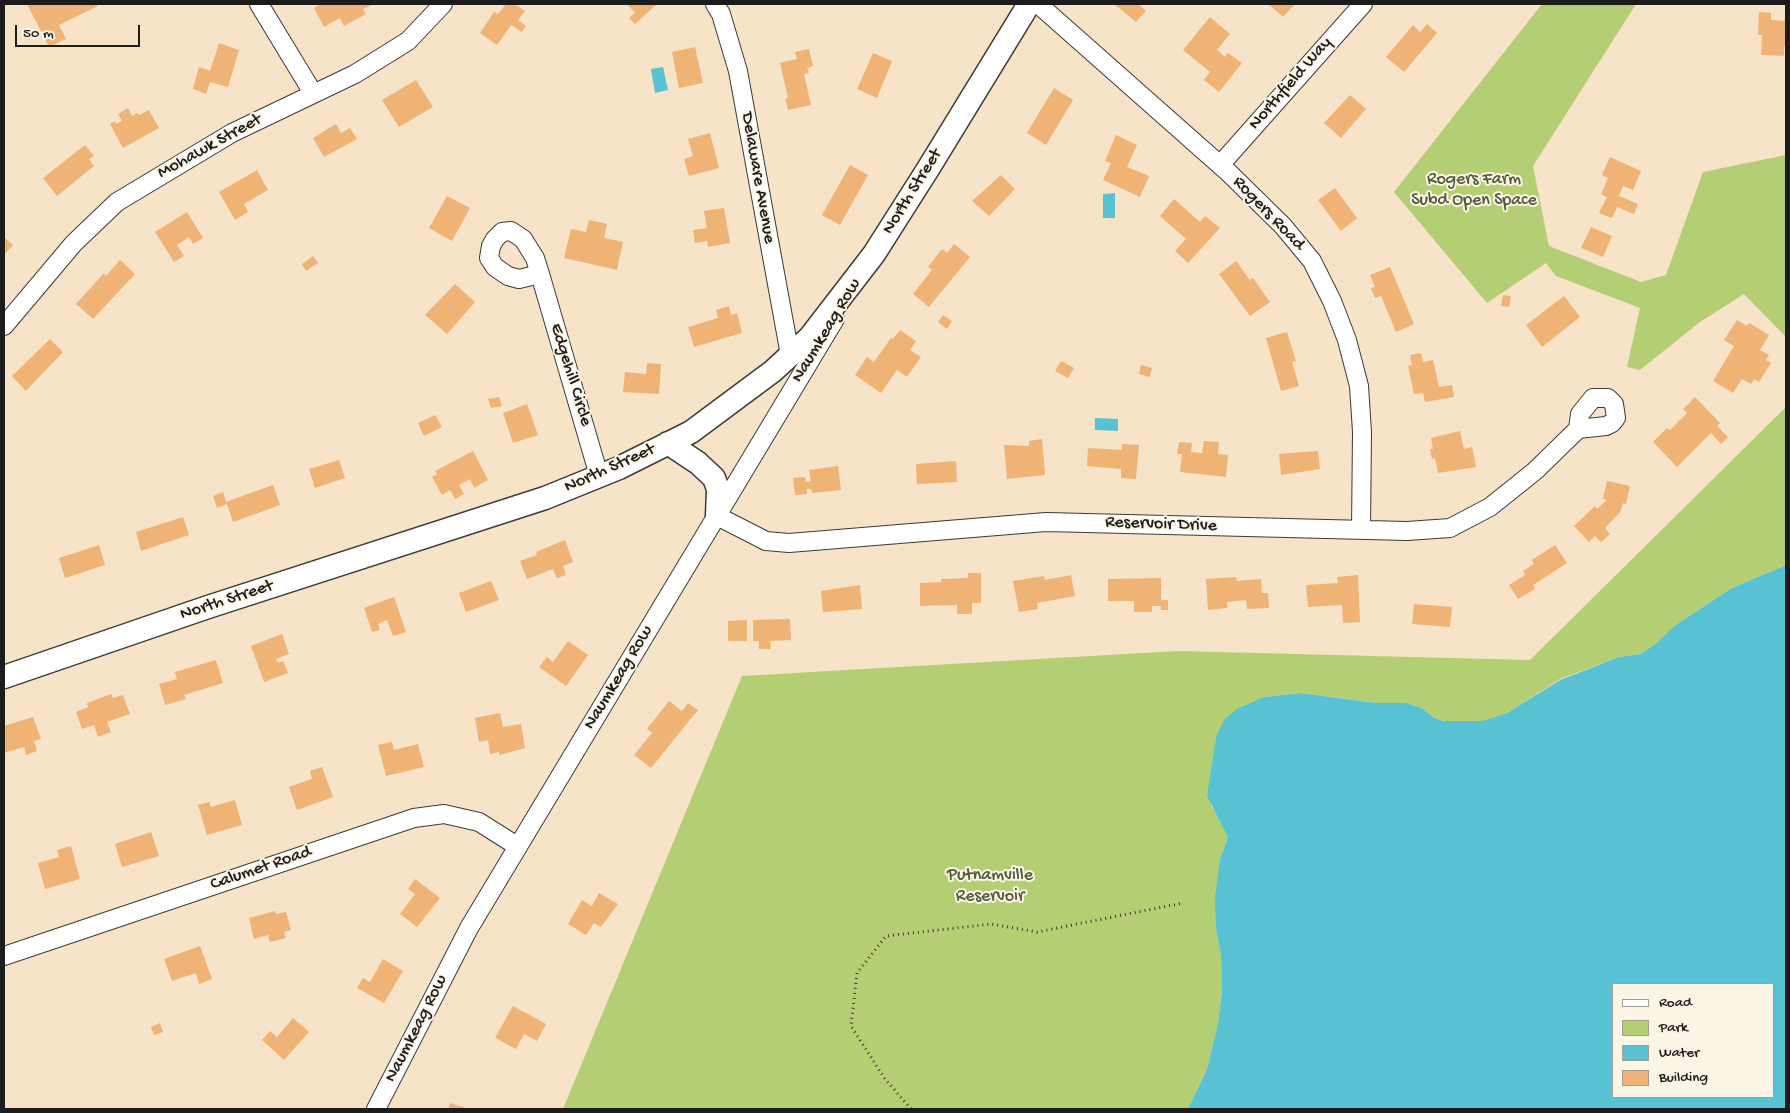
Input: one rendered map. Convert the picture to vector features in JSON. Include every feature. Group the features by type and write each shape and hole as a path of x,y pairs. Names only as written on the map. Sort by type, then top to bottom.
{"street":[{"path":"260,4 312,93"},
{"name":"Mohawk Street","path":"4,326 74,243 117,202 232,133 355,74 408,40 444,4"},
{"name":"Delaware Avenue","path":"715,4 721,14 738,71 790,355"},
{"name":"North Street","path":"4,677 217,604 544,498 599,476 691,432 773,371 810,337 874,254 1029,4"},
{"name":"Rogers Road","path":"1038,4 1220,165 1284,226 1312,261 1332,300 1347,340 1358,386 1362,432 1361,530"},
{"name":"Northfield Way","path":"1220,165 1363,4"},
{"name":"Naumkeag Row","path":"376,1109 469,928 874,254"},
{"name":"Edgehill Circle","path":"540,274 599,476"},
{"name":"Reservoir Drive","path":"717,516 766,541 789,543 1046,522 1407,531 1450,528 1490,507 1535,472 1578,429"},
{"path":"668,443 698,463 714,478 718,488 717,516"},
{"name":"Calumet Road","path":"4,956 414,818 444,814 479,822 517,846"}],"path":[{"path":"911,1109 885,1079 852,1026 856,973 886,936 992,924 1037,932 1183,903"}],"green space":[{"name":"Rogers Farm Subd Open Space","path":"1542,4 1636,4 1533,166 1549,246 1641,282 1666,275 1703,172 1786,155 1786,337 1744,294 1700,322 1640,370 1627,367 1640,308 1556,276 1546,263 1487,303 1394,192"},
{"name":"Putnamville Reservoir","path":"1786,407 1786,565 1732,588 1674,626 1658,642 1641,654 1619,657 1560,679 1507,713 1482,721 1445,721 1434,718 1424,709 1407,703 1376,703 1300,693 1264,697 1216,737 1212,766 1211,806 1223,823 1228,837 1220,859 1216,929 1221,955 1222,989 1218,1023 1207,1069 1188,1109 563,1109 742,676 1178,651 1530,660"}],"water":[{"path":"663,67 668,90 655,93 651,69"},
{"path":"1115,193 1115,218 1103,218 1103,194"},
{"path":"1095,418 1118,419 1118,431 1095,430"},
{"path":"1786,565 1786,1109 1188,1109 1207,1069 1218,1023 1222,990 1221,955 1216,929 1215,896 1220,859 1228,837 1207,796 1216,737 1224,720 1237,709 1264,697 1300,693 1376,703 1407,703 1424,709 1434,718 1444,721 1482,721 1507,713 1560,680 1619,657 1641,654 1658,642 1674,626 1732,588"}],"building":[{"path":"27,4 96,4 98,6 59,25 66,39 49,47"},
{"path":"321,4 374,4 363,9 366,14 344,26 340,18 324,27 314,8"},
{"path":"506,4 515,4 525,11 518,20 526,26 522,32 511,25 497,45 480,33 494,12 498,14"},
{"path":"627,4 657,4 635,24 629,18 635,13"},
{"path":"1114,4 1138,4 1146,11 1136,22"},
{"path":"1268,4 1295,4 1283,17"},
{"path":"1759,12 1771,13 1771,20 1784,21 1786,16 1786,47 1784,47 1784,56 1761,55 1762,35 1758,35"},
{"path":"1210,17 1230,34 1217,50 1225,57 1228,53 1242,63 1219,92 1204,80 1210,72 1183,50"},
{"path":"1427,24 1437,33 1404,72 1386,57 1413,25 1420,32"},
{"path":"219,43 239,50 228,87 210,82 206,94 193,89 199,67 210,71"},
{"path":"695,47 703,83 679,88 672,52"},
{"path":"809,49 813,66 807,68 809,73 804,74 811,105 788,110 785,99 788,98 780,63 797,59 795,52"},
{"path":"873,53 892,61 877,98 857,89"},
{"path":"416,80 433,107 399,127 382,100"},
{"path":"1054,88 1073,100 1046,145 1027,133"},
{"path":"1350,95 1366,109 1341,138 1324,123"},
{"path":"128,108 132,116 149,110 159,128 123,148 110,124 115,121 116,124 122,121 118,114"},
{"path":"336,124 341,133 350,128 357,139 324,157 313,138"},
{"path":"710,133 719,168 689,176 684,159 693,156 688,139"},
{"path":"1116,135 1137,145 1127,167 1149,176 1140,197 1103,180 1111,163 1105,161"},
{"path":"85,145 94,156 89,159 94,166 57,196 43,178"},
{"path":"1610,157 1641,171 1633,190 1623,186 1619,196 1638,204 1634,214 1617,207 1612,218 1599,213 1607,197 1601,194 1608,178 1602,175"},
{"path":"850,165 868,175 840,225 822,215"},
{"path":"257,170 268,190 244,204 248,212 235,220 219,192"},
{"path":"1001,175 1015,189 989,216 972,201"},
{"path":"1335,188 1357,218 1341,231 1318,200"},
{"path":"447,196 470,208 452,241 429,228"},
{"path":"1174,199 1200,222 1205,216 1220,228 1188,263 1175,251 1186,239 1160,216"},
{"path":"724,208 730,243 708,247 707,241 695,243 693,230 707,228 704,211"},
{"path":"187,212 203,238 193,244 189,237 177,245 184,256 174,262 155,232"},
{"path":"589,220 607,224 604,238 623,242 617,270 564,258 571,229 586,232"},
{"path":"1591,227 1612,236 1603,257 1581,248"},
{"path":"4,237 13,245 4,255"},
{"path":"954,244 970,257 929,307 913,294 932,270 928,267 942,249 947,253"},
{"path":"313,256 318,263 306,271 302,264"},
{"path":"120,260 135,274 93,319 76,304 104,273 106,276"},
{"path":"1236,261 1250,280 1253,278 1270,302 1250,316 1219,274"},
{"path":"1390,267 1414,324 1396,332 1381,296 1375,298 1371,288 1375,287 1370,275"},
{"path":"455,284 475,302 447,334 425,315"},
{"path":"1503,295 1511,296 1509,307 1501,306"},
{"path":"1564,296 1580,317 1542,347 1526,325"},
{"path":"729,306 731,315 737,313 742,333 694,347 688,327 718,318 716,310"},
{"path":"943,315 952,321 947,329 938,322"},
{"path":"1737,320 1747,326 1749,323 1769,335 1760,350 1769,355 1766,360 1771,363 1759,382 1754,379 1751,384 1742,379 1733,393 1713,381 1734,346 1724,340"},
{"path":"900,330 916,341 910,350 921,357 907,377 897,370 881,393 855,375 867,357 874,362 891,338 893,339"},
{"path":"1287,332 1296,361 1292,362 1299,386 1281,391 1266,338"},
{"path":"50,339 63,352 26,391 12,376"},
{"path":"1421,353 1423,362 1433,360 1439,387 1452,385 1454,397 1425,402 1423,393 1414,394 1408,366 1412,365 1410,355"},
{"path":"1061,361 1074,368 1068,378 1055,371"},
{"path":"647,363 661,364 659,394 623,392 625,372 646,374"},
{"path":"1141,365 1152,368 1150,377 1139,374"},
{"path":"499,397 502,406 491,408 488,399"},
{"path":"1695,397 1720,423 1717,426 1728,437 1721,444 1711,433 1677,467 1653,442 1667,428 1670,430 1687,413 1683,409"},
{"path":"527,404 538,435 513,443 503,413"},
{"path":"435,415 442,427 424,436 418,423"},
{"path":"1460,431 1464,449 1472,447 1476,467 1438,473 1435,458 1432,459 1430,449 1433,449 1431,438"},
{"path":"1042,439 1045,475 1007,479 1004,445 1029,446 1029,441"},
{"path":"1204,441 1219,442 1218,454 1228,455 1226,477 1180,472 1182,454 1177,454 1179,442 1192,443 1191,452 1202,453"},
{"path":"1122,444 1139,445 1136,479 1121,478 1121,469 1087,466 1088,448 1122,450"},
{"path":"473,451 488,480 474,488 470,479 459,485 464,494 455,499 450,490 442,495 432,477 437,474 435,471"},
{"path":"1318,451 1320,469 1281,475 1279,454"},
{"path":"339,460 345,478 315,488 309,469"},
{"path":"956,461 957,482 917,484 916,464"},
{"path":"838,466 841,490 812,493 811,489 807,489 807,494 795,495 793,478 805,477 806,482 811,481 809,470"},
{"path":"1607,481 1630,486 1626,504 1623,503 1620,512 1605,528 1610,534 1601,542 1595,536 1589,542 1574,526 1595,506 1597,509 1607,500 1603,499"},
{"path":"273,485 280,505 233,522 227,504 217,508 213,496 223,492 226,502"},
{"path":"183,517 189,535 141,551 136,532"},
{"path":"565,540 573,562 563,566 566,575 557,578 553,569 527,579 520,561 537,555 536,552"},
{"path":"99,545 105,565 65,578 59,558"},
{"path":"1555,545 1567,563 1533,585 1535,589 1518,599 1509,585 1525,575 1523,571 1534,564 1532,560"},
{"path":"968,573 981,573 981,603 972,603 972,614 957,614 957,605 920,606 920,583 941,582 941,579 968,578"},
{"path":"1071,575 1075,596 1037,603 1038,609 1019,612 1013,581 1044,576 1045,580"},
{"path":"1358,575 1360,622 1343,623 1342,605 1308,607 1306,585 1338,583 1337,577"},
{"path":"1236,577 1237,581 1261,579 1262,593 1268,593 1269,608 1247,609 1246,600 1227,602 1227,608 1208,610 1206,579"},
{"path":"1161,578 1161,600 1168,600 1168,610 1161,610 1161,606 1152,606 1152,612 1134,612 1134,601 1108,601 1108,579"},
{"path":"491,581 499,600 466,612 459,593"},
{"path":"860,585 862,609 823,612 821,591"},
{"path":"394,597 406,632 393,636 387,620 378,624 380,630 372,632 364,608"},
{"path":"1414,604 1452,607 1450,627 1412,624"},
{"path":"790,619 791,640 770,641 771,649 759,649 759,641 753,641 753,620"},
{"path":"747,620 747,641 728,641 728,621"},
{"path":"282,634 289,654 276,659 278,663 283,661 288,673 264,682 251,646"},
{"path":"568,641 588,655 566,686 539,667 547,657 553,662"},
{"path":"216,660 223,683 184,695 186,699 165,705 159,684 177,679 175,672"},
{"path":"111,694 113,698 123,695 130,714 107,722 111,732 98,737 94,725 82,729 76,712 88,707 87,703"},
{"path":"669,701 682,711 688,703 698,710 651,768 634,755 652,733 647,729"},
{"path":"500,713 503,727 521,724 525,748 499,755 499,752 490,754 488,740 479,742 475,718"},
{"path":"33,717 41,739 34,741 37,751 26,755 24,747 4,753 4,726"},
{"path":"392,742 394,750 418,744 424,767 386,776 378,745"},
{"path":"322,767 333,797 297,810 289,787 312,779 310,771"},
{"path":"235,800 242,825 207,835 198,805 209,802 211,807"},
{"path":"151,832 159,856 122,867 115,844"},
{"path":"71,846 80,879 45,889 38,863 59,857 57,850"},
{"path":"415,879 440,898 417,927 400,914 415,894 408,889"},
{"path":"599,893 618,904 601,927 594,923 586,935 568,924 582,900 592,906"},
{"path":"275,911 276,914 286,912 291,930 284,932 286,938 270,942 268,935 254,939 249,918"},
{"path":"200,946 212,979 199,984 196,973 172,981 164,959"},
{"path":"383,959 403,971 384,1003 357,988 363,978 370,982"},
{"path":"513,1006 546,1024 537,1041 524,1034 516,1049 495,1038"},
{"path":"293,1018 309,1032 284,1060 262,1040 270,1031 277,1037"},
{"path":"160,1023 163,1032 154,1035 151,1027"},
{"path":"450,1103 469,1109 448,1109"}]}
